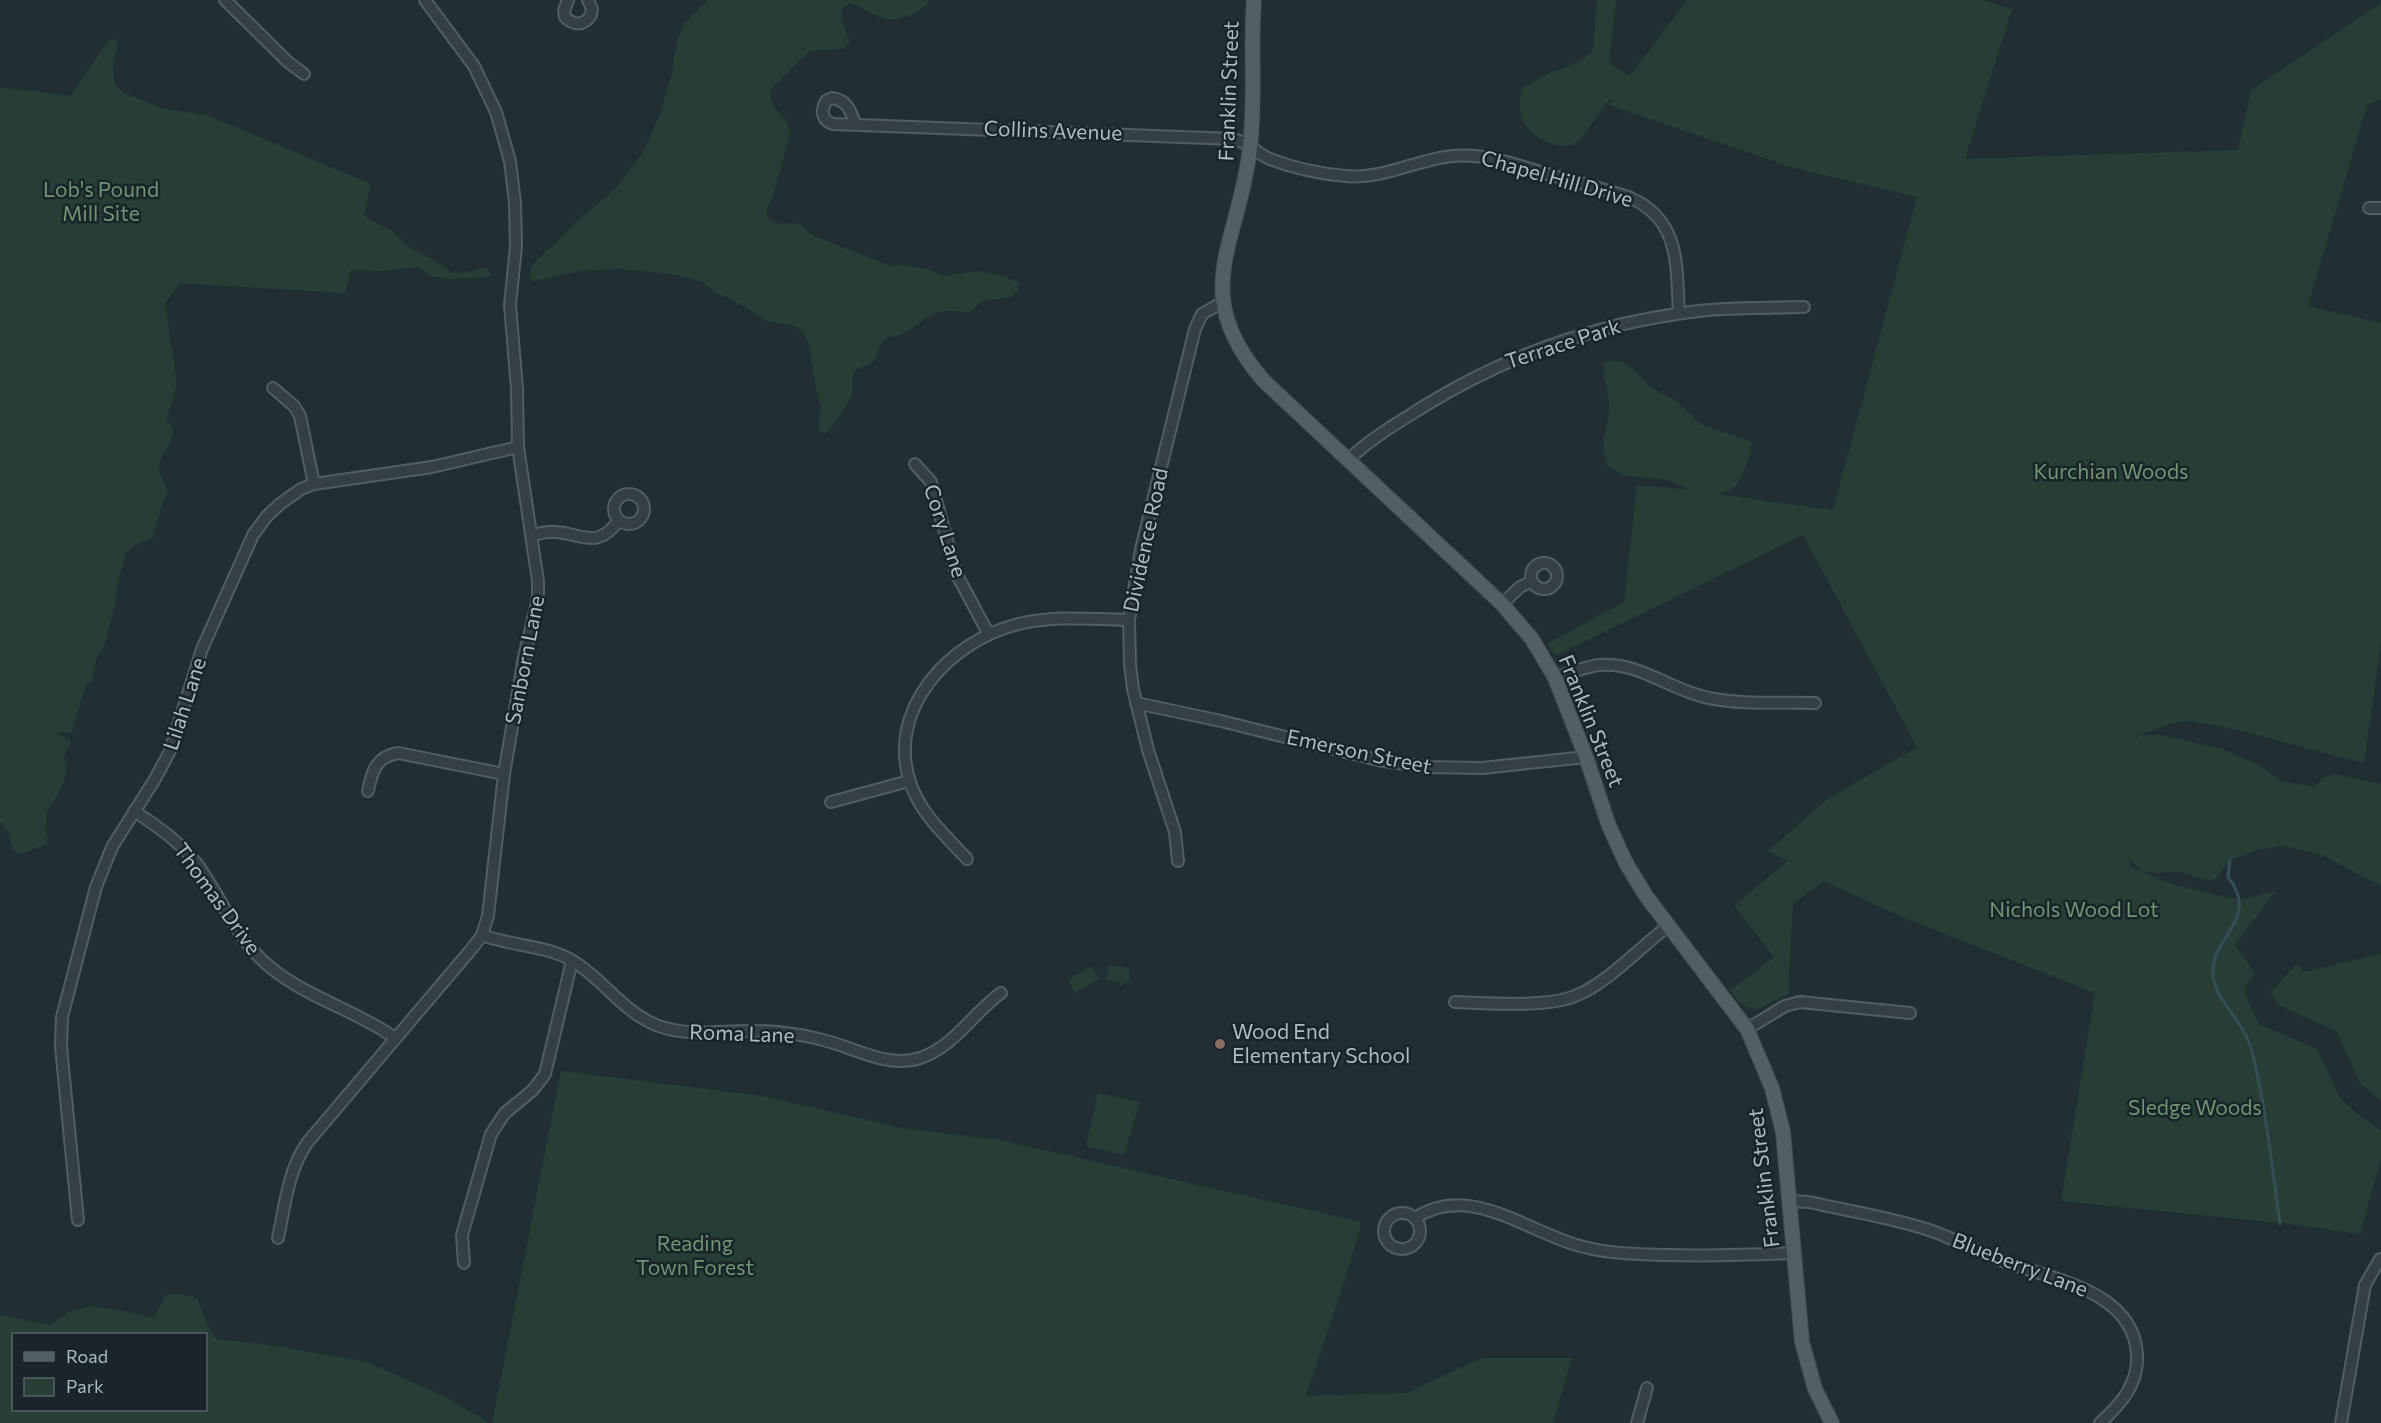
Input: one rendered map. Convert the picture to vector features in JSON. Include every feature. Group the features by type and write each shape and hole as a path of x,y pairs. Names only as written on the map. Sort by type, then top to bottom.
{"main road":[{"name":"Franklin Street","path":"1254,0 1251,145 1245,182 1224,258 1223,302 1236,341 1253,368 1277,393 1502,604 1532,639 1555,678 1626,863 1646,896 1747,1029 1763,1064 1777,1103 1785,1148 1806,1360 1815,1389 1833,1423"}],"street":[{"path":"225,0 288,62 304,74"},
{"name":"Sanborn Lane","path":"278,1238 291,1177 301,1151 482,935 490,899 504,774 524,657 539,589 518,447 517,389 510,305 516,233 510,161 496,112 474,66 425,0"},
{"path":"568,0 564,11 566,17 576,24 581,24 591,15 592,9 588,0"},
{"name":"Collins Avenue","path":"855,124 1223,138 1251,145"},
{"name":"Chapel Hill Drive","path":"1251,145 1275,161 1351,177 1373,175 1448,156 1486,156 1631,198 1655,214 1671,238 1675,252 1679,313"},
{"path":"2369,208 2381,207"},
{"name":"Dividence Road","path":"1178,861 1175,832 1148,750 1136,703 1130,665 1129,620 1141,549 1195,329 1202,314 1223,302"},
{"name":"Terrace Park","path":"1348,460 1393,425 1474,377 1498,365 1571,338 1679,313 1804,307"},
{"path":"273,388 294,406 300,416 314,484"},
{"name":"Lilah Lane","path":"78,1220 62,1047 62,1017 67,992 105,862 175,741 202,649 253,535 267,516 280,504 301,489 314,484 432,467 518,447"},
{"name":"Cory Lane","path":"915,464 931,482 956,573 988,633"},
{"path":"531,535 555,532 578,538 592,538 608,532 619,520"},
{"path":"1502,604 1520,587 1532,580"},
{"path":"967,859 933,824 909,781 906,736 911,715 919,699 946,663 988,633 1018,624 1044,620 1129,620"},
{"path":"1555,678 1591,667 1615,665 1646,674 1685,692 1707,698 1750,702 1815,703"},
{"name":"Emerson Street","path":"1136,703 1221,721 1378,760 1425,767 1482,768 1586,757"},
{"path":"368,790 376,764 394,753 410,754 504,774"},
{"path":"831,802 909,781"},
{"name":"Thomas Drive","path":"134,811 172,838 192,858 237,931 266,963 299,987 370,1021 395,1038"},
{"path":"1455,1002 1548,1002 1578,996 1599,982 1668,926"},
{"name":"Roma Lane","path":"482,935 550,951 573,961 595,977 629,1009 660,1026 694,1033 754,1030 789,1033 829,1041 875,1057 896,1061 920,1058 942,1048 985,1005 1001,993"},
{"path":"464,1263 462,1235 488,1143 499,1119 538,1085 545,1074 573,961"},
{"path":"1747,1029 1785,1006 1800,1002 1910,1013"},
{"name":"Blueberry Lane","path":"1789,1201 1809,1202 1925,1228 2000,1260 2107,1300 2121,1314 2132,1331 2137,1359 2134,1378 2126,1396 2100,1423"},
{"path":"1415,1218 1441,1208 1471,1207 1502,1214 1545,1235 1572,1244 1610,1252 1696,1255 1794,1253"},
{"path":"2342,1423 2365,1285 2380,1259"},
{"path":"1637,1423 1647,1388"}],"green space":[{"path":"708,0 930,0 914,14 893,19 879,17 849,3 842,9 841,17 850,43 843,49 810,51 771,89 772,102 786,121 790,134 773,196 766,211 768,219 775,223 800,224 812,235 891,266 904,265 928,269 944,276 978,271 1003,276 1018,282 1018,291 1009,298 983,300 970,312 936,313 901,334 888,337 872,363 855,370 852,394 838,419 825,434 818,430 821,405 809,345 802,330 795,326 768,321 731,299 715,293 703,282 679,275 621,269 585,270 533,281 530,278 531,266 615,189 644,151 659,116 672,74 677,41 684,24"},
{"name":"Kurchian Woods","path":"1597,0 1616,0 1609,59 1611,64 1630,76 1687,0 1982,0 2012,9 1965,159 2238,150 2251,90 2381,3 2381,99 2367,105 2308,306 2381,323 2381,643 2364,763 2230,728 2188,721 2177,722 2136,736 2135,739 2141,735 2161,735 2222,749 2259,765 2281,781 2314,787 2323,778 2335,774 2381,784 2381,886 2322,855 2284,846 2261,849 2230,860 2216,879 2209,880 2179,872 2142,871 2129,858 2130,867 2178,886 2239,900 2276,891 2235,944 2255,974 2245,987 2245,994 2259,1024 2317,1049 2340,1098 2361,1117 2381,1130 2381,1159 2360,1234 2290,1224 2061,1201 2095,993 1902,917 1824,881 1793,904 1788,994 1758,1009 1752,1009 1738,1001 1730,991 1774,957 1734,906 1787,861 1768,851 1826,800 1917,747 1803,535 1555,656 1547,644 1624,602 1637,485 1691,490 1667,480 1623,475 1608,466 1603,443 1609,413 1604,363 1620,361 1632,368 1649,386 1676,401 1702,425 1750,441 1752,444 1749,455 1735,487 1717,494 1833,510 1917,197 1794,168 1609,105 1612,99 1574,144 1560,146 1538,137 1523,120 1520,104 1523,88 1589,55 1593,50"},
{"name":"Lob's Pound Mill Site","path":"110,39 115,40 118,44 113,64 114,81 124,93 164,109 207,115 371,184 364,215 367,218 393,231 408,247 441,264 451,272 462,273 484,268 489,270 491,275 445,278 432,276 415,267 381,271 351,270 345,293 180,283 165,304 177,384 166,421 172,426 172,437 159,465 168,493 152,538 133,546 126,553 104,647 96,660 92,681 86,685 71,733 54,732 70,740 70,745 64,758 67,768 65,779 48,809 45,825 47,844 22,854 12,850 9,833 0,821 0,87 70,96"},
{"path":"2381,954 2381,1101 2361,1084 2336,1031 2278,1005 2271,992 2296,964 2304,972"},
{"path":"1109,965 1129,968 1130,982 1119,986 1119,982 1106,980"},
{"path":"1091,966 1099,979 1075,993 1068,980"},
{"name":"Reading Town Forest","path":"561,1071 762,1096 902,1128 999,1140 1362,1222 1306,1396 1407,1393 1481,1358 1572,1358 1553,1423 492,1423"},
{"path":"1098,1093 1140,1102 1124,1155 1086,1146"},
{"path":"175,1293 197,1298 210,1331 216,1339 269,1345 367,1362 445,1397 489,1423 0,1423 0,1315 50,1325 68,1312 91,1306 135,1313 150,1318 155,1316 165,1296"}],"waterway":[{"path":"2230,860 2228,877 2237,892 2239,905 2232,928 2218,950 2213,976 2218,993 2244,1032 2252,1052 2261,1093 2280,1224"}],"place":[{"name":"Wood End Elementary School","path":"1220,1044"}],"park label":[{"name":"Nichols Wood Lot","path":"2074,910"},
{"name":"Sledge Woods","path":"2195,1108"}]}
